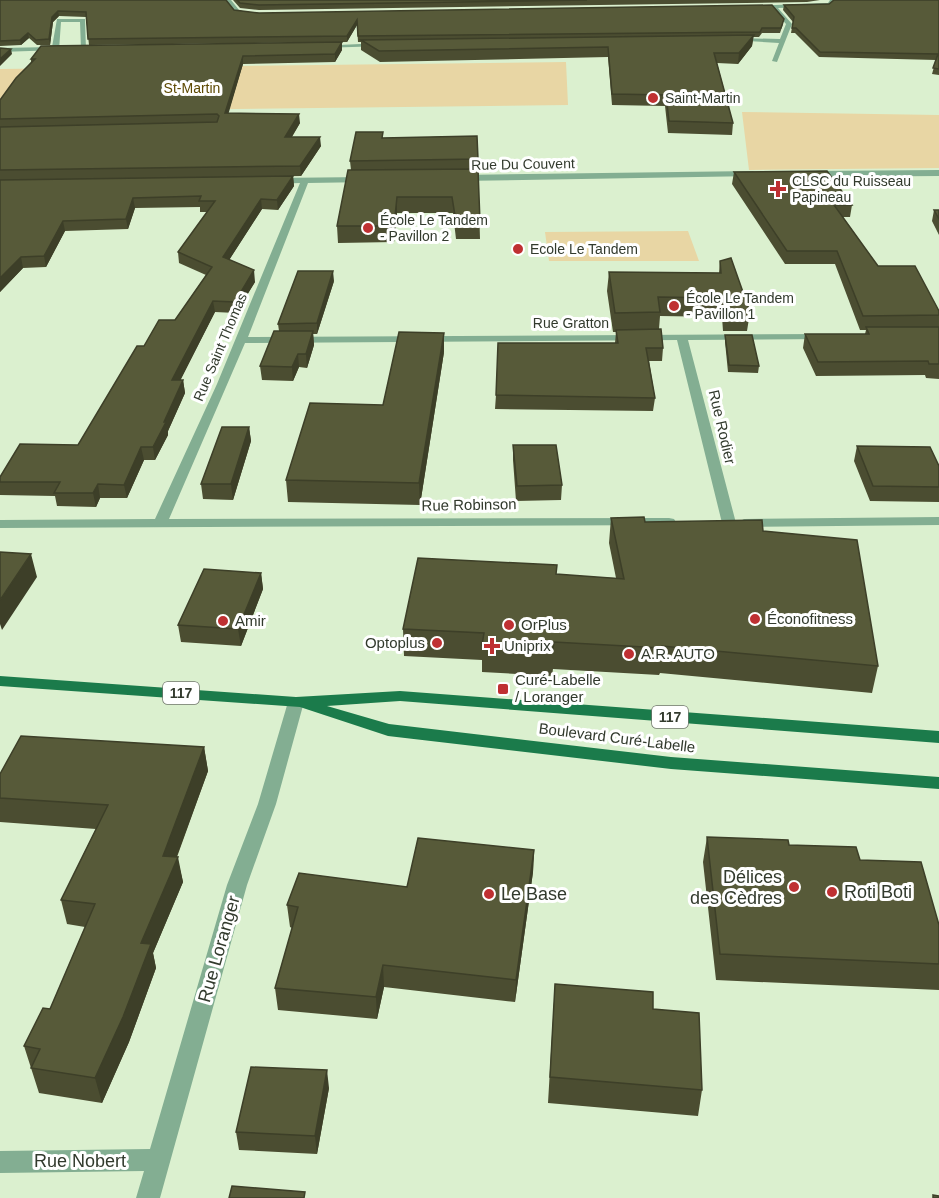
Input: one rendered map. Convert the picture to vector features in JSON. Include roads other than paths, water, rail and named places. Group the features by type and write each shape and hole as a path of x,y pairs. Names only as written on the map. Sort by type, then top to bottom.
{"main road":[{"name":"Boulevard Curé-Labelle","path":"0,681 296,702 400,696 939,737"},
{"name":"Boulevard Curé-Labelle","path":"296,702 400,731 670,763 939,783"}],"street":[{"path":"228,0 237,12 259,14"},
{"path":"750,7 823,5 830,4 833,0"},
{"path":"774,7 789,22 775,61"},
{"path":"55,49 59,20 76,18 83,20 88,49 75,49"},
{"path":"730,40 784,40"},
{"path":"316,46 387,45"},
{"path":"0,50 65,49"},
{"path":"804,174 939,173"},
{"name":"Rue Du Couvent","path":"451,178 758,174"},
{"path":"268,181 372,180"},
{"name":"Rue Saint Thomas","path":"160,524 203,424 223,384 305,181"},
{"name":"Rue Gratton","path":"239,340 832,336"},
{"name":"Rue Rodier","path":"682,337 724,523 939,521"},
{"name":"Rue Robinson","path":"0,524 688,522"},
{"name":"Rue Loranger","path":"148,1198 237,885 267,804 296,702"},
{"name":"Rue Nobert","path":"0,1162 160,1161"}],"place":[{"name":"Saint-Martin","path":"653,98"},
{"name":"CLSC du Ruisseau Papineau","path":"778,189"},
{"name":"École Le Tandem - Pavillon 2","path":"368,228"},
{"name":"Ecole Le Tandem","path":"518,249"},
{"name":"École Le Tandem - Pavillon 1","path":"674,306"},
{"name":"Éconofitness","path":"755,619"},
{"name":"Amir","path":"223,621"},
{"name":"OrPlus","path":"509,625"},
{"name":"Optoplus","path":"437,643"},
{"name":"Uniprix","path":"492,646"},
{"name":"A.R. AUTO","path":"629,654"},
{"name":"Curé-Labelle / Loranger","path":"503,689"},
{"name":"Délices des Cèdres","path":"794,887"},
{"name":"Roti Boti","path":"832,892"},
{"name":"Le Base","path":"489,894"}],"park label":[{"name":"St-Martin","path":"192,88"}]}
